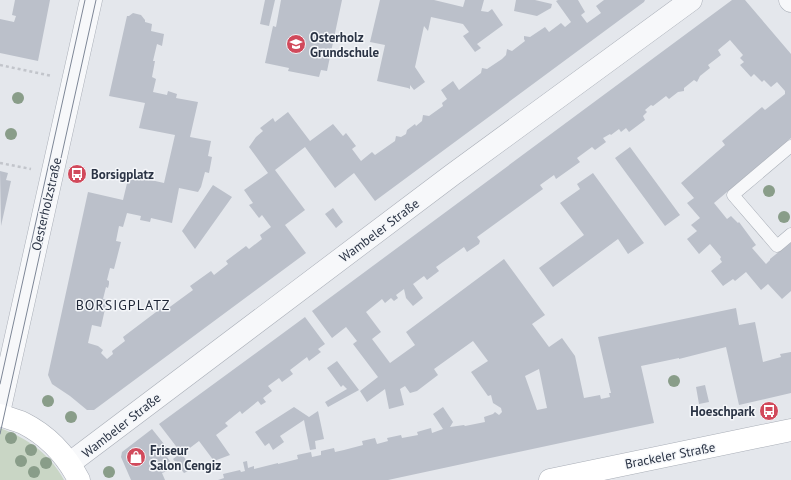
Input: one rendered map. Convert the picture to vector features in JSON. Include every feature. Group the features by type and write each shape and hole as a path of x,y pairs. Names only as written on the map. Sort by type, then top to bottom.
{"main road":[{"path":"0,415 23,423 42,434 58,448 75,472"},
{"name":"Brackeler Straße","path":"550,480 791,430"}],"street":[{"name":"Oesterholzstraße","path":"0,408 91,0"},
{"name":"Wambeler Straße","path":"75,472 439,185 687,1"}],"lane":[{"path":"791,146 733,195 777,246 791,234"}],"path":[{"path":"0,65 74,80"},
{"path":"0,163 53,174"}],"green space":[{"path":"0,428 10,432 37,448 52,462 64,480 0,480"}],"building":[{"path":"15,0 50,0 38,61 0,53 0,19 14,22 16,16 12,15"},
{"path":"265,0 275,0 269,26 260,24"},
{"path":"281,0 342,0 327,71 321,70 319,77 288,71 289,68 265,63 273,26 276,27"},
{"path":"380,0 434,0 463,7 465,0 484,0 481,11 488,12 492,9 503,25 477,44 481,48 475,52 463,36 469,32 463,24 431,17 428,31 424,26 415,67 425,82 414,90 410,85 410,89 377,81 385,45 370,42"},
{"path":"516,0 535,0 552,4 551,8 537,16 514,11"},
{"path":"578,0 585,12 581,15 587,23 601,13 596,6 604,0 645,0 375,201 354,173 335,188 305,147 275,170 305,210 285,225 306,253 94,410 87,410 52,384 48,375 88,192 123,200 129,175 164,183 175,135 139,128 145,103 109,96 127,16 133,13 141,15 145,22 152,24 151,31 164,34 162,46 157,44 153,61 155,61 152,77 156,79 153,92 167,95 168,91 177,94 176,98 198,102 190,137 211,141 208,156 212,157 209,173 205,172 198,192 179,188 172,223 151,218 150,222 140,220 141,216 127,213 123,227 119,226 116,241 121,242 114,269 110,268 107,280 109,281 109,284 108,288 106,287 103,299 107,300 101,327 92,325 88,343 98,346 103,350 101,353 107,359 113,354 112,351 125,341 123,337 164,306 167,309 193,290 190,286 211,271 214,275 228,264 226,261 246,246 249,249 262,239 260,235 271,227 262,215 259,218 249,205 253,203 244,190 268,173 249,147 256,137 263,131 260,128 273,118 275,122 288,112 310,141 333,124 343,136 346,133 356,146 352,149 361,161 372,152 375,155 395,141 396,136 401,137 406,134 407,130 415,124 416,126 422,121 423,115 429,116 443,106 442,103 447,99 441,90 453,81 459,90 481,73 482,68 487,69 502,59 506,55 507,49 512,51 525,41 524,36 530,37 545,27 549,32 561,23 565,27 571,22 556,1"},
{"path":"732,0 745,0 791,54 791,138 714,203 727,219 731,216 738,223 739,222 756,245 752,248 766,264 791,242 791,291 782,299 768,284 761,290 746,272 735,281 733,279 723,286 711,271 722,262 720,259 721,257 710,244 699,254 687,239 697,231 691,225 700,218 687,203 694,198 681,183 725,145 722,141 762,107 765,110 785,94 785,91 777,82 771,87 764,80 762,82 754,74 751,77 740,65 744,62 740,58 743,55 730,40 718,50 721,55 708,65 710,68 700,76 697,82 694,80 684,88 684,91 678,92 669,99 666,96 653,106 651,105 645,110 647,112 643,116 645,120 629,132 626,128 621,132 619,129 611,135 610,134 603,138 606,142 595,150 592,147 577,158 580,162 556,179 554,175 540,185 543,189 477,237 480,241 479,244 467,252 464,247 436,267 439,271 427,280 424,276 413,284 423,298 413,306 406,298 404,289 396,295 398,298 394,301 391,298 385,303 382,299 366,312 381,332 372,339 390,363 415,345 406,332 504,259 545,315 532,324 549,347 562,338 575,356 584,398 600,395 601,399 610,397 609,393 611,393 598,337 736,308 739,325 755,322 763,362 781,357 780,354 791,352 791,393 739,405 726,347 679,359 641,366 654,423 388,480 218,480 224,478 223,474 240,470 241,472 245,471 243,462 247,461 248,468 254,466 254,469 298,459 297,455 311,452 312,457 321,455 321,451 334,448 335,452 344,450 363,445 362,441 375,438 377,444 388,441 387,438 401,435 402,438 418,435 417,432 431,428 432,433 443,429 433,414 443,407 453,422 450,427 485,422 484,417 495,412 499,415 502,412 501,408 493,403 491,395 488,396 471,372 488,361 473,341 434,369 438,375 417,391 410,393 405,386 400,389 404,405 389,409 385,389 367,402 360,391 378,377 353,344 357,341 346,327 332,338 312,311","holes":["539,369 547,408 537,410 525,376"]},
{"path":"630,147 680,215 665,226 615,158"},
{"path":"0,171 8,173 6,180 11,181 1,226"},
{"path":"593,173 644,243 628,254 618,239 553,287 539,268 584,235 560,203 580,189 577,184"},
{"path":"213,185 232,197 195,249 182,231"},
{"path":"333,208 343,222 336,228 325,214"},
{"path":"305,317 325,344 318,349 321,352 309,361 307,357 290,370 293,374 282,382 279,378 268,386 272,391 263,398 266,402 261,405 258,401 242,414 240,411 225,423 228,426 216,435 230,455 214,461 199,441 182,454 159,424"},
{"path":"337,361 359,390 328,407 325,402 347,389 343,385 341,387 327,368"},
{"path":"705,385 709,402 699,404 696,387"},
{"path":"294,407 309,417 318,411 324,439 315,441 316,449 310,450 304,420 280,436 284,442 273,450 269,443 265,446 255,432"},
{"path":"152,429 172,454 167,457 175,468 162,473 165,480 131,480 121,457 122,452"},
{"path":"181,453 193,469 184,473 173,459"}],"tram line":[{"path":"0,384 85,0"},
{"path":"0,434 96,0"}],"place":[{"name":"Osterholz Grundschule","path":"296,44"},
{"name":"Borsigplatz","path":"77,174"},
{"name":"Hoeschpark","path":"769,411"},
{"name":"Friseur Salon Cengiz","path":"136,457"}],"district":[{"name":"BORSIGPLATZ","path":"123,305"}]}
